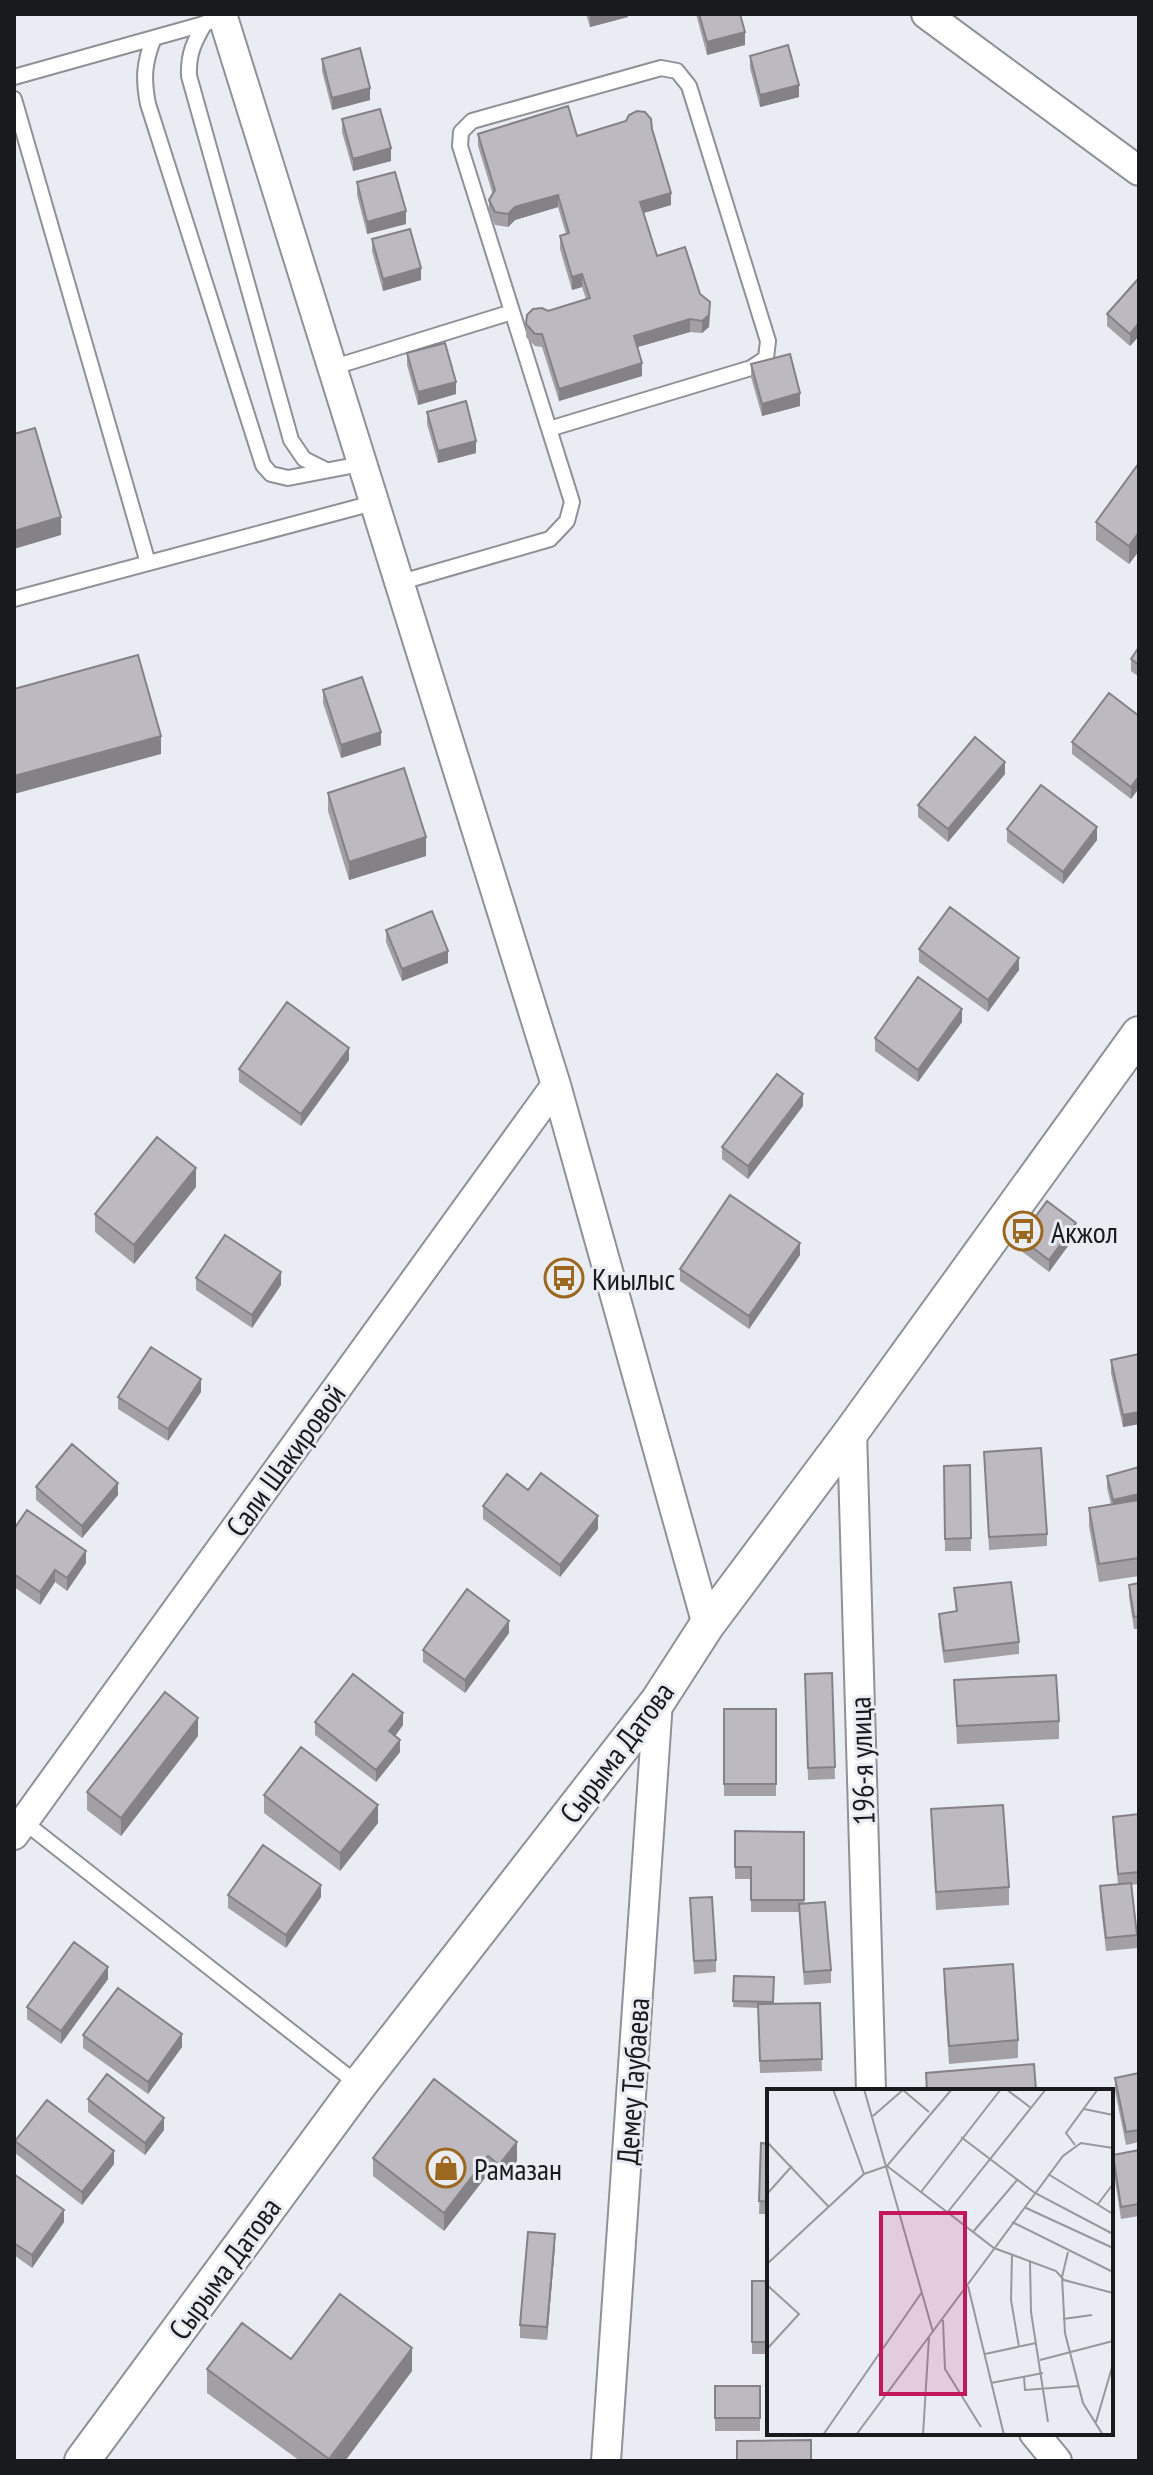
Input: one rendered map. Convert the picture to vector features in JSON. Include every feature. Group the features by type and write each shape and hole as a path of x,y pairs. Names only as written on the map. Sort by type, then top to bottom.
{"street":[{"path":"926,14 1139,171"},
{"path":"216,19 331,368 556,1085 707,1625"},
{"name":"Сырыма Датова","path":"82,2461 359,2085 658,1701 707,1625 852,1431 1139,1034"},
{"name":"Сали Шакировой","path":"19,1828 556,1085"},
{"name":"196-я улица","path":"852,1431 871,2089"},
{"name":"Демеу Таубаева","path":"606,2461 658,1701"},
{"path":"1036,2435 1057,2461"}],"lane":[{"path":"14,77 216,19"},
{"path":"216,19 192,45 188,59 189,76 291,440 304,459 326,470"},
{"path":"154,38 145,59 144,82 148,104 263,465 271,474 288,478 361,464"},
{"path":"398,583 550,539 567,521 572,502 512,312 460,146 461,132 472,121 661,68 677,71 689,86 768,341 766,358 751,368 549,429"},
{"path":"14,99 148,563"},
{"path":"331,368 512,312"},
{"path":"14,599 373,503"},
{"path":"19,1828 359,2085"}],"building":[{"path":"699,14 740,14 745,32 707,42"},
{"path":"788,45 799,85 760,95 750,56"},
{"path":"360,48 370,88 332,98 322,59"},
{"path":"568,106 577,136 626,121 629,115 637,111 645,112 651,119 671,193 640,202 657,256 685,247 700,294 710,302 709,315 702,321 690,319 634,336 642,363 559,389 542,334 535,334 526,324 527,315 533,309 548,311 590,298 582,274 572,277 560,236 569,233 558,195 515,207 508,214 495,212 489,200 495,190 478,134"},
{"path":"380,109 391,148 353,159 342,119"},
{"path":"395,172 406,211 367,222 357,182"},
{"path":"410,229 421,268 383,279 372,239"},
{"path":"1139,278 1139,323 1130,334 1107,314"},
{"path":"445,343 456,382 418,392 407,353"},
{"path":"790,354 800,393 762,404 751,364"},
{"path":"466,401 476,441 438,451 427,412"},
{"path":"35,428 61,517 14,531 14,434"},
{"path":"1139,463 1139,532 1129,546 1096,522"},
{"path":"1139,647 1139,665 1131,659"},
{"path":"138,655 161,736 14,776 14,689"},
{"path":"362,677 381,732 341,745 323,690"},
{"path":"1109,693 1139,716 1139,776 1131,787 1072,742"},
{"path":"975,737 1005,762 948,829 918,805"},
{"path":"404,768 426,837 349,862 328,793"},
{"path":"1041,785 1097,827 1063,872 1007,829"},
{"path":"950,907 1019,958 988,1000 919,949"},
{"path":"432,911 448,951 402,969 386,930"},
{"path":"918,977 962,1009 918,1070 875,1038"},
{"path":"287,1002 349,1048 301,1114 239,1069"},
{"path":"777,1074 803,1094 748,1166 722,1147"},
{"path":"157,1137 196,1168 134,1245 95,1214"},
{"path":"730,1195 800,1243 749,1316 680,1269"},
{"path":"1047,1201 1076,1223 1049,1260 1020,1238"},
{"path":"225,1235 281,1272 252,1315 196,1278"},
{"path":"151,1347 201,1379 168,1429 118,1397"},
{"path":"1139,1354 1139,1412 1123,1415 1111,1360"},
{"path":"72,1444 118,1483 82,1526 36,1487"},
{"path":"1041,1448 1047,1534 989,1537 984,1452"},
{"path":"970,1465 971,1538 945,1539 944,1466"},
{"path":"1139,1467 1139,1494 1113,1500 1107,1476"},
{"path":"541,1473 598,1516 560,1565 483,1506 507,1474 528,1490"},
{"path":"1139,1500 1139,1558 1099,1564 1089,1508"},
{"path":"27,1510 86,1551 67,1578 55,1570 40,1592 14,1574 14,1529"},
{"path":"1011,1582 1019,1642 944,1651 939,1614 957,1611 954,1588"},
{"path":"1139,1583 1139,1616 1134,1617 1129,1585"},
{"path":"467,1589 509,1621 465,1680 423,1650"},
{"path":"832,1673 835,1767 808,1768 805,1674"},
{"path":"353,1674 403,1713 389,1731 400,1740 376,1770 315,1722"},
{"path":"1056,1675 1059,1721 957,1726 954,1680"},
{"path":"165,1692 198,1718 121,1818 87,1792"},
{"path":"724,1709 776,1709 776,1784 724,1784"},
{"path":"301,1747 378,1805 340,1853 264,1795"},
{"path":"1003,1805 1009,1887 936,1892 931,1809"},
{"path":"1139,1814 1139,1872 1118,1874 1113,1817"},
{"path":"735,1831 804,1832 804,1900 751,1900 751,1867 735,1867"},
{"path":"263,1845 321,1885 286,1935 228,1895"},
{"path":"1131,1883 1137,1935 1106,1938 1100,1886"},
{"path":"712,1897 716,1960 694,1961 690,1898"},
{"path":"825,1902 831,1970 804,1972 799,1904"},
{"path":"74,1942 108,1967 61,2031 27,2007"},
{"path":"1013,1964 1018,2040 949,2046 944,1969"},
{"path":"734,1976 774,1977 773,2002 733,2001"},
{"path":"118,1988 182,2034 148,2082 83,2035"},
{"path":"820,2003 822,2059 760,2061 758,2004"},
{"path":"1034,2064 1036,2089 927,2089 926,2073"},
{"path":"1139,2073 1139,2130 1126,2132 1115,2078"},
{"path":"107,2074 164,2118 145,2143 88,2099"},
{"name":"Рамазан","path":"434,2079 517,2142 499,2165 488,2156 444,2213 373,2158"},
{"path":"47,2100 114,2151 82,2192 15,2141"},
{"path":"761,2143 767,2144 767,2202 759,2201"},
{"path":"1139,2150 1139,2204 1121,2207 1113,2155"},
{"path":"14,2174 64,2210 32,2255 14,2243"},
{"path":"528,2232 555,2234 547,2327 520,2325"},
{"path":"752,2281 767,2281 767,2342 752,2342"},
{"path":"340,2294 412,2348 329,2459 207,2369 242,2323 291,2359"},
{"path":"715,2386 760,2386 760,2418 715,2418"},
{"path":"811,2440 811,2461 737,2461 737,2441"}],"place":[{"name":"Акжол","path":"1023,1231"},
{"name":"Киылыс","path":"564,1278"},
{"name":"Рамазан","path":"446,2168"}]}
